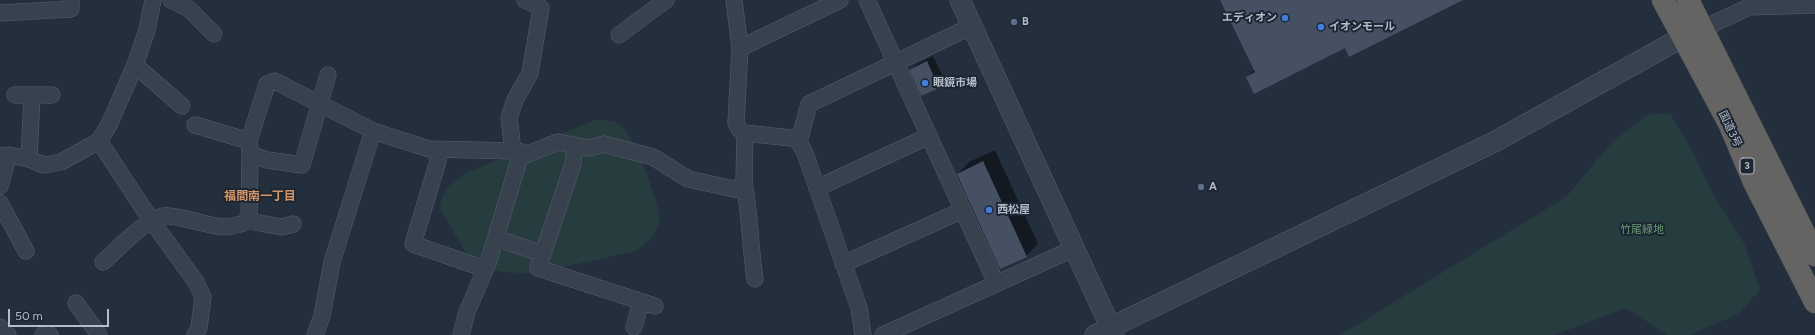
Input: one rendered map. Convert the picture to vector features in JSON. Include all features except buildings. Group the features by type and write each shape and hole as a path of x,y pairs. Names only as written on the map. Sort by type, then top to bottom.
{"highway":[{"name":"国道3号","path":"1663,0 1729,123 1754,182 1813,299"},
{"name":"国道3号","path":"1688,0 1815,255"}],"street":[{"path":"0,13 71,9 70,0"},
{"path":"0,186 4,156 29,159 44,165 61,162 99,141 109,125 135,65 147,30 153,0"},
{"path":"171,0 189,9 214,34"},
{"path":"512,142 509,118 515,100 530,73 541,8 525,0"},
{"path":"619,35 666,0"},
{"path":"734,0 740,48 736,123 739,129 745,133 781,136 799,142 805,153 859,308 863,335"},
{"path":"740,48 840,0"},
{"path":"867,0 996,283"},
{"path":"960,0 1075,248 1106,332 1496,141 1682,37 1749,7 1815,5"},
{"path":"799,142 809,104 972,26"},
{"path":"135,65 182,106"},
{"path":"195,125 249,148 267,160 302,165 328,75"},
{"path":"250,221 249,148 267,84 275,81 374,131 429,149 518,151 526,153"},
{"path":"15,95 52,95"},
{"path":"29,159 32,95"},
{"path":"315,335 322,316 332,262 374,131"},
{"path":"745,133 744,181 749,206 752,260 755,279"},
{"path":"817,188 929,136"},
{"path":"99,141 151,220 196,282 203,297 199,328 195,335"},
{"path":"461,335 467,312 496,238 520,157 526,153 558,142 589,148 604,144 653,157 688,179 739,190 744,181"},
{"path":"576,146 573,164 538,268 648,304 634,327"},
{"path":"437,150 438,162 413,244 485,269"},
{"path":"0,203 26,251"},
{"path":"844,264 963,210"},
{"path":"103,262 151,220 165,215 197,221 216,227 235,227 250,221 282,227 292,224"},
{"path":"496,238 543,254"},
{"path":"883,335 1075,248"},
{"path":"76,303 99,335"},
{"path":"0,327 8,335"},
{"path":"43,335 50,335"}],"green space":[{"name":"竹尾緑地","path":"1649,114 1670,114 1694,154 1711,191 1744,243 1760,290 1738,314 1690,335 1667,335 1626,308 1554,335 1340,335 1566,197 1613,141"},
{"path":"595,120 611,121 621,125 629,135 641,159 657,204 659,215 658,227 650,239 636,251 531,274 496,271 476,264 466,253 440,209 441,199 448,187 468,172"}],"place":[{"name":"エディオン","path":"1285,18"},
{"name":"B","path":"1014,22"},
{"name":"イオンモール","path":"1321,27"},
{"name":"眼鏡市場","path":"925,83"},
{"name":"A","path":"1201,187"},
{"name":"西松屋","path":"989,210"}],"district":[{"name":"福間南一丁目","path":"260,196"}]}
